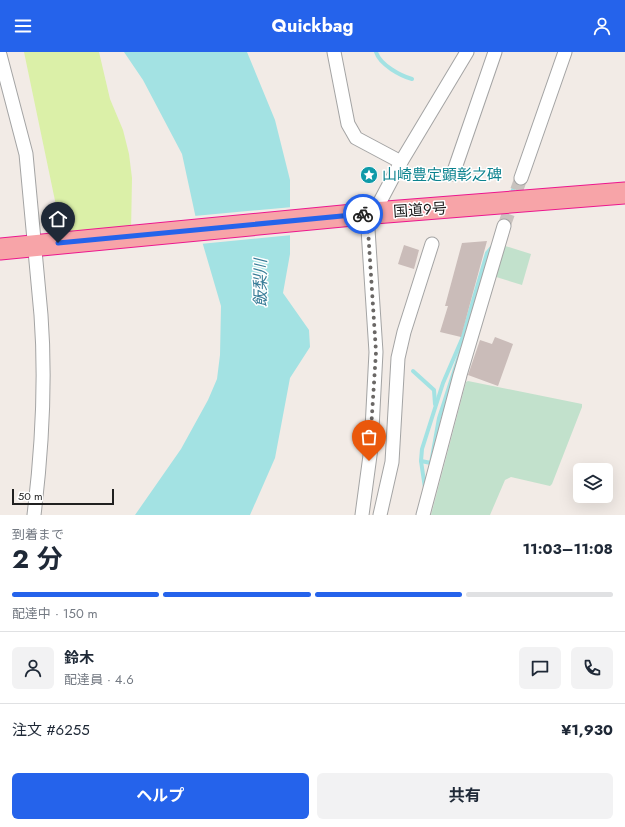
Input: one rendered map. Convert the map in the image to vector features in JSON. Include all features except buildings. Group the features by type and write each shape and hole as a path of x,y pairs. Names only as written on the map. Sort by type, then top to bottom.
{"highway":[{"name":"国道9号","path":"23,246 367,214 625,193"}],"street":[{"path":"334,52 348,124 351,132 356,138 401,162"},
{"path":"362,515 371,448 376,352 367,214 401,162 467,52"},
{"path":"453,174 494,52"},
{"path":"521,178 565,52"},
{"path":"0,55 26,154 23,246 43,340 42,443 34,515"},
{"path":"423,515 460,375 504,226"},
{"path":"380,515 392,462 398,358 404,332 432,244"}],"green space":[{"path":"24,52 99,52 110,99 123,130 129,154 132,178 131,233 63,239"},
{"path":"502,245 531,254 522,285 493,276"},
{"path":"468,381 582,404 582,407 550,486 511,477 505,480 490,515 431,515 466,382"}],"water":[{"path":"124,52 247,52 275,120 290,180 290,220 198,228 182,154 143,80"},
{"name":"飯梨川","path":"290,223 290,254 283,293 309,330 310,347 290,378 275,458 250,515 135,515 181,449 208,400 217,379 220,355 221,306 199,231"}],"pier":[{"path":"293,207 292,235 200,244 194,216"}],"waterway":[{"path":"376,52 378,57 386,65 397,73 412,79"},
{"path":"511,195 518,177"},
{"path":"501,223 506,209"},
{"path":"425,488 421,461 422,449 443,383 462,339 487,253 492,247"},
{"path":"421,461 431,463 439,418 461,350"},
{"path":"413,371 434,390 435,404"}],"tunnel":[{"path":"504,226 521,178"}],"way so far":[{"path":"363,214 367,214 376,352 374,411 369,461"}],"place":[{"name":"山崎豊定顕彰之碑","path":"369,175"}],"route":[{"path":"58,243 363,214"}]}
